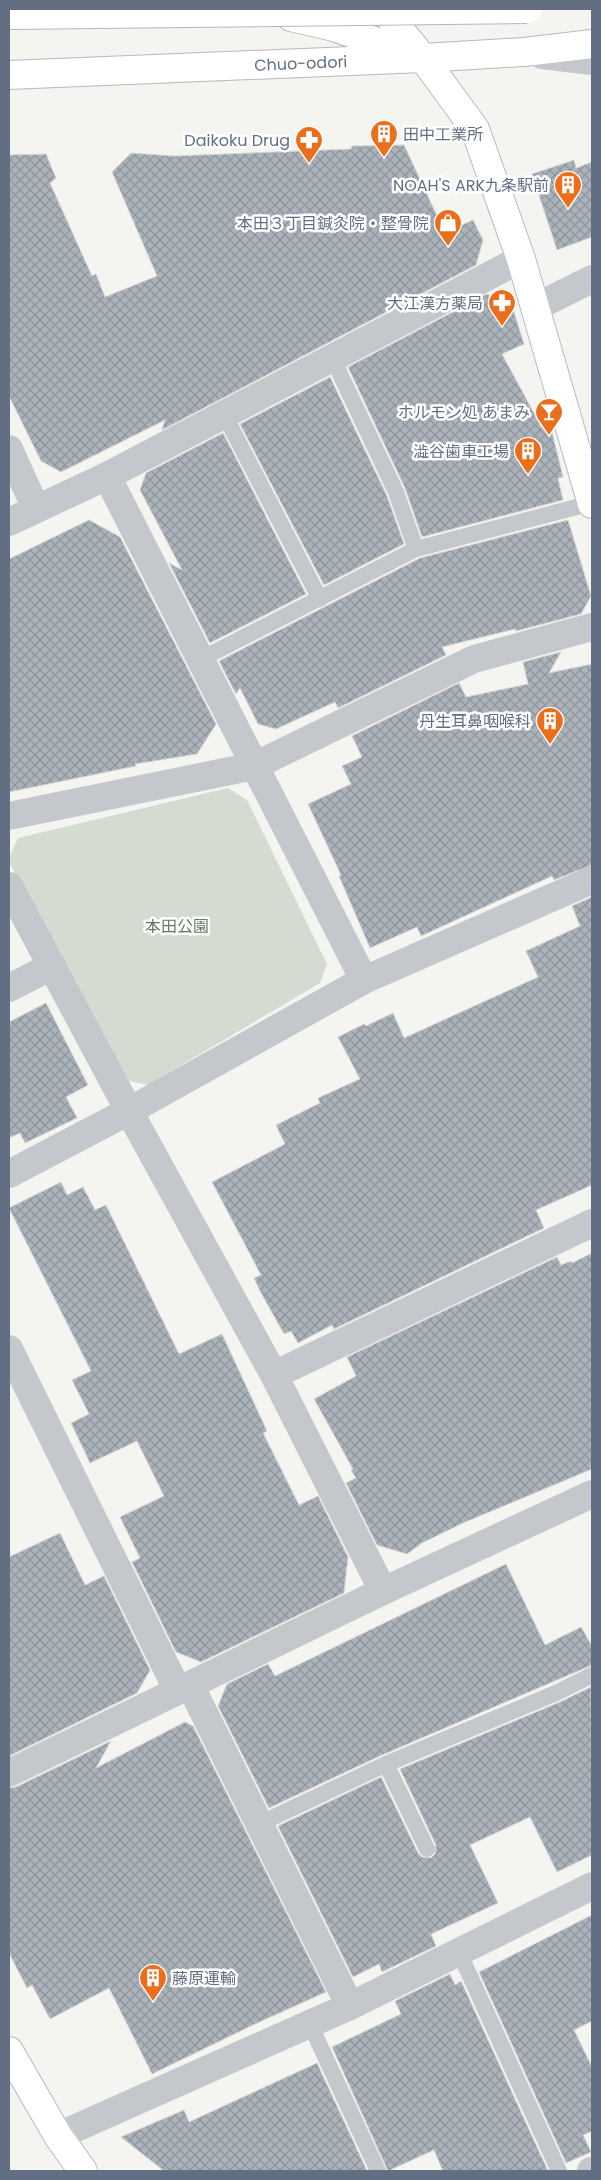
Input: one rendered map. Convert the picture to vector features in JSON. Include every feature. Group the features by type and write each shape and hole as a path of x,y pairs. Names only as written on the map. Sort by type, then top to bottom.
{"main road":[{"path":"255,9 334,27 423,58"},
{"path":"383,9 423,58 475,129 521,259 588,473 592,503"},
{"path":"9,16 528,9"},
{"name":"Chuo-odori","path":"9,74 423,58 524,52 592,44"},
{"path":"9,2051 58,2136 83,2171"}],"street":[{"path":"524,52 592,61"},
{"path":"9,522 107,476 521,259"},
{"path":"536,307 592,279"},
{"path":"9,449 36,509"},
{"path":"107,476 364,980"},
{"path":"9,816 254,766 474,659 592,627"},
{"path":"9,1174 129,1111 364,980 592,880"},
{"path":"9,886 129,1111 274,1375 383,1591"},
{"path":"9,988 52,966"},
{"path":"274,1375 592,1223"},
{"path":"9,1349 184,1688 260,1824 350,2006"},
{"path":"9,1773 383,1591 592,1494"},
{"path":"58,2136 350,2006 592,1886"}],"lane":[{"path":"332,357 396,492 416,549"},
{"path":"224,414 320,599"},
{"path":"201,659 416,549 592,503"},
{"path":"260,1824 386,1764 556,1693 592,1675"},
{"path":"386,1764 427,1848"},
{"path":"459,1952 559,2171"},
{"path":"310,2024 378,2171"}],"green space":[{"name":"本田公園","path":"228,788 247,800 327,964 320,983 148,1085 125,1080 9,862 9,858 18,838"}],"building":[{"path":"404,145 445,233 473,220 483,240 476,265 162,430 165,420 61,472 41,461 9,396 9,155 46,154 56,178 50,183 92,276 96,274 105,297 157,276 112,172 131,153 174,156"},
{"name":"NOAH'S ARK九条駅前","path":"574,160 576,168 592,162 592,237 557,250 532,174"},
{"path":"487,294 507,303 513,309 524,344 502,354 542,428 550,424 563,477 558,478 563,500 422,537 405,488 348,367"},
{"path":"330,377 387,496 404,544 324,585 240,424"},
{"path":"223,433 306,594 210,643 169,563 182,570 140,490 146,473"},
{"path":"89,520 120,537 216,724 197,754 135,764 136,766 9,792 9,559"},
{"path":"568,520 591,596 581,614 516,631 515,629 442,647 446,655 338,708 335,702 276,729 258,724 240,688 236,694 219,661 420,558"},
{"path":"561,652 549,673 592,664 592,865 554,880 552,876 421,936 417,927 370,948 339,876 341,875 308,804 351,784 342,766 362,757 352,736 459,683 466,697 528,684 523,662"},
{"path":"592,897 592,1185 536,1210 544,1228 334,1329 332,1325 298,1343 291,1331 284,1334 254,1278 261,1275 212,1182 285,1144 276,1125 320,1103 318,1098 360,1079 338,1037 364,1024 366,1026 393,1013 404,1038 538,977 526,951 580,926 572,906"},
{"path":"46,1003 88,1085 66,1097 77,1118 25,1143 20,1133 9,1138 9,1022"},
{"path":"61,1182 67,1195 83,1187 95,1210 106,1205 179,1354 222,1334 267,1431 263,1433 299,1505 318,1496 348,1557 344,1593 201,1662 176,1652 132,1562 140,1558 120,1517 164,1496 137,1441 90,1463 71,1423 89,1414 72,1380 91,1371 9,1208"},
{"path":"592,1253 592,1469 463,1523 422,1543 407,1554 377,1545 346,1483 356,1478 351,1470 353,1469 314,1399 356,1376 347,1357 557,1257 561,1265 571,1261 572,1263"},
{"path":"60,1533 85,1585 104,1576 150,1670 137,1693 9,1756 9,1557"},
{"path":"506,1564 545,1645 581,1627 592,1646 592,1665 382,1755 269,1808 218,1706 227,1684 268,1664 275,1676"},
{"path":"591,1687 592,1855 557,1872 530,1817 470,1845 498,1903 431,1934 436,1946 382,1972 379,1964 353,1977 278,1826 381,1777 418,1853 422,1857 431,1858 435,1854 436,1845 400,1769 560,1702"},
{"path":"185,1722 193,1726 326,1992 152,2074 109,1988 50,2019 32,1985 27,1988 9,1953 9,1788 16,1787 111,1741 96,1768"},
{"path":"592,1915 592,2021 574,2030 592,2067 592,2131 583,2135 591,2152 566,2163 479,1972"},
{"path":"450,1974 455,1985 461,1981 548,2171 443,2171 434,2150 388,2171 332,2047 401,2014 395,2001"},
{"path":"317,2063 367,2171 164,2171 121,2137 184,2110 189,2122"}],"place":[{"name":"田中工業所","path":"384,158"},
{"name":"Daikoku Drug","path":"309,164"},
{"name":"NOAH'S ARK九条駅前","path":"568,209"},
{"name":"本田３丁目鍼灸院・整骨院","path":"448,247"},
{"name":"大江漢方薬局","path":"502,327"},
{"name":"ホルモン処 あまみ","path":"549,436"},
{"name":"澁谷歯車工場","path":"528,475"},
{"name":"丹生耳鼻咽喉科","path":"550,745"},
{"name":"藤原運輸","path":"153,2002"}]}
